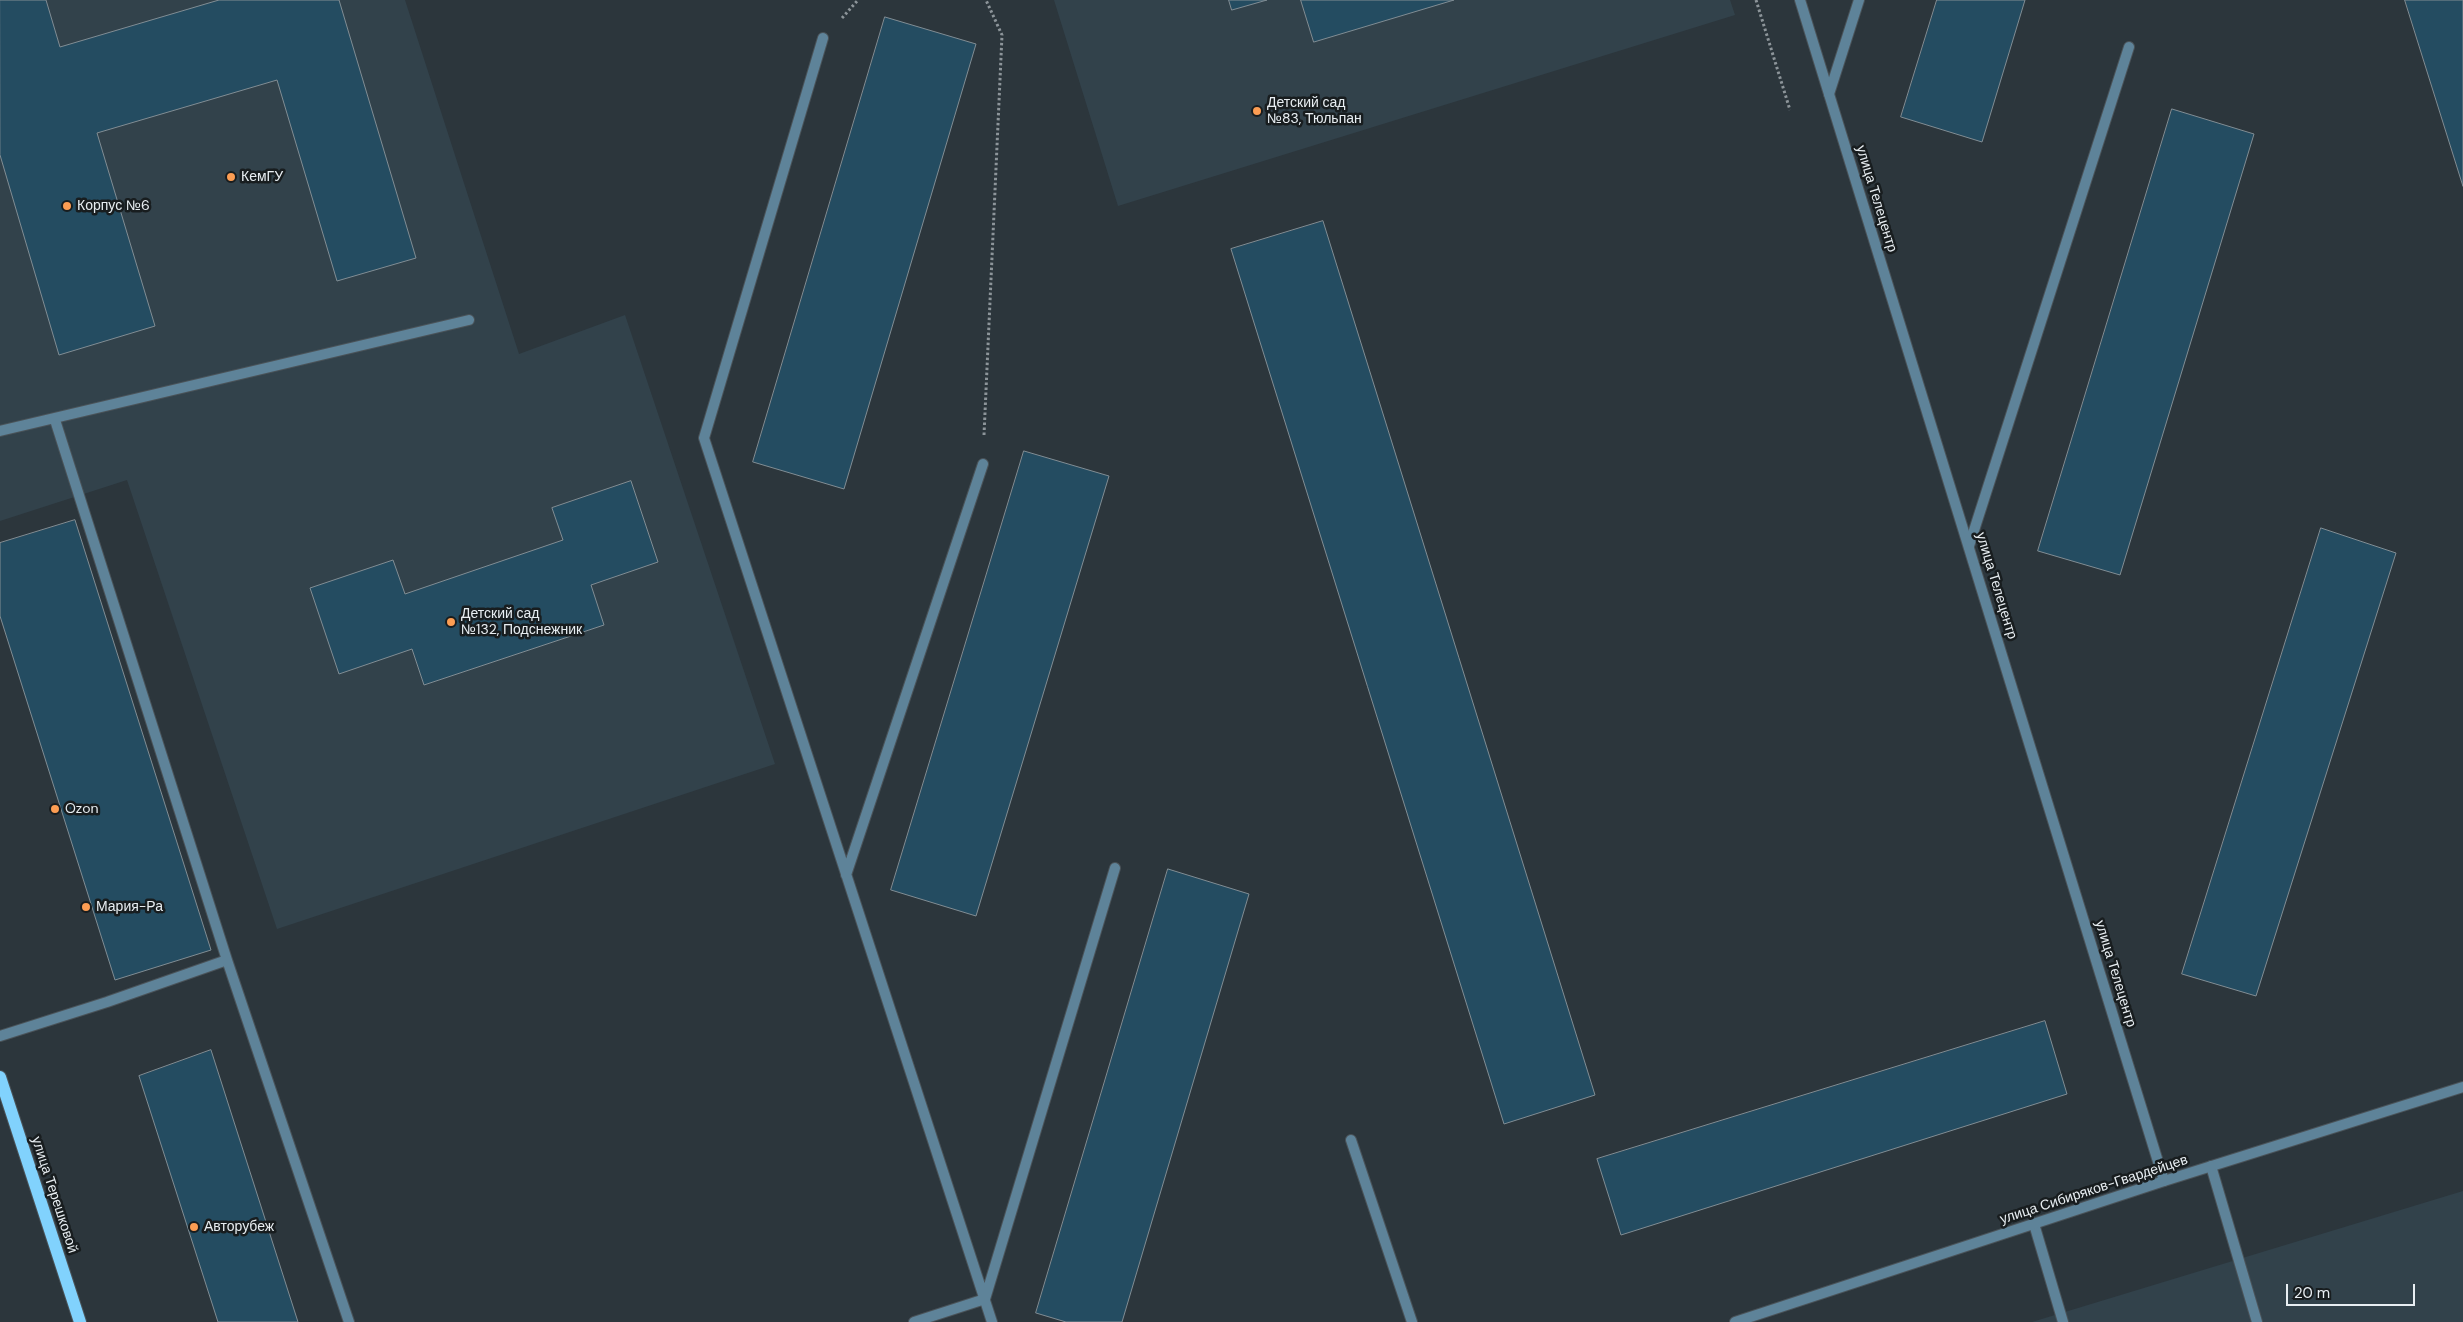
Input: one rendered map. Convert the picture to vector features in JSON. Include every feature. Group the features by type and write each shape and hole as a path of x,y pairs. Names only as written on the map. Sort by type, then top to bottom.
{"main road":[{"name":"улица Терешковой","path":"0,1078 80,1322"}],"street":[{"name":"улица Телецентр","path":"1800,0 2164,1181"},
{"path":"1829,94 1859,0"},
{"path":"823,38 704,438 992,1322"},
{"path":"1969,546 2129,48"},
{"path":"0,431 55,420 469,320"},
{"path":"55,420 227,960 348,1322"},
{"path":"846,875 983,464"},
{"path":"984,1299 1116,868"},
{"path":"0,1036 107,1002 227,960"},
{"name":"улица Сибиряков-Гвардейцев","path":"1735,1322 2164,1181 2463,1087"},
{"path":"1351,1140 1412,1322"},
{"path":"2211,1166 2256,1322"},
{"path":"2034,1224 2063,1322"},
{"path":"914,1322 984,1299"}],"path":[{"path":"983,464 1002,35 986,0"},
{"path":"1756,0 1790,110"}],"shaded area":[{"path":"0,0 405,0 519,354 625,315 775,764 277,929 127,480 0,521"},
{"name":"Детский сад №83, Тюльпан","path":"1054,0 1730,0 1735,15 1118,206"},
{"path":"2463,1191 2463,1322 2032,1322"}],"building":[{"name":"Корпус №6","path":"0,0 46,0 60,47 219,0 339,0 416,258 337,281 277,80 97,133 155,326 59,355 0,155"},
{"path":"1229,0 1267,0 1232,10"},
{"path":"1301,0 1454,0 1314,42"},
{"path":"1937,0 2025,0 1982,142 1901,117"},
{"path":"2405,0 2463,0 2463,186"},
{"path":"885,17 976,44 844,489 753,462"},
{"path":"2172,109 2254,134 2120,575 2038,551"},
{"path":"1323,221 1595,1095 1504,1124 1231,249"},
{"path":"1024,451 1109,476 976,916 891,890"},
{"path":"631,481 658,562 591,585 604,625 424,685 412,649 339,674 310,588 393,560 405,594 563,540 552,508"},
{"path":"75,520 211,950 115,980 0,616 0,543"},
{"path":"2321,528 2396,553 2256,996 2182,974"},
{"path":"1168,869 1249,894 1122,1322 1066,1322 1036,1313"},
{"path":"2045,1021 2067,1094 1621,1235 1597,1159"},
{"path":"211,1050 298,1322 218,1322 139,1076"}],"place":[{"name":"Детский сад №83, Тюльпан","path":"1257,111"},
{"name":"КемГУ","path":"231,177"},
{"name":"Корпус №6","path":"67,206"},
{"name":"Детский сад №132, Подснежник","path":"451,622"},
{"name":"Ozon","path":"55,809"},
{"name":"Мария-Ра","path":"86,907"},
{"name":"Авторубеж","path":"194,1227"}]}
